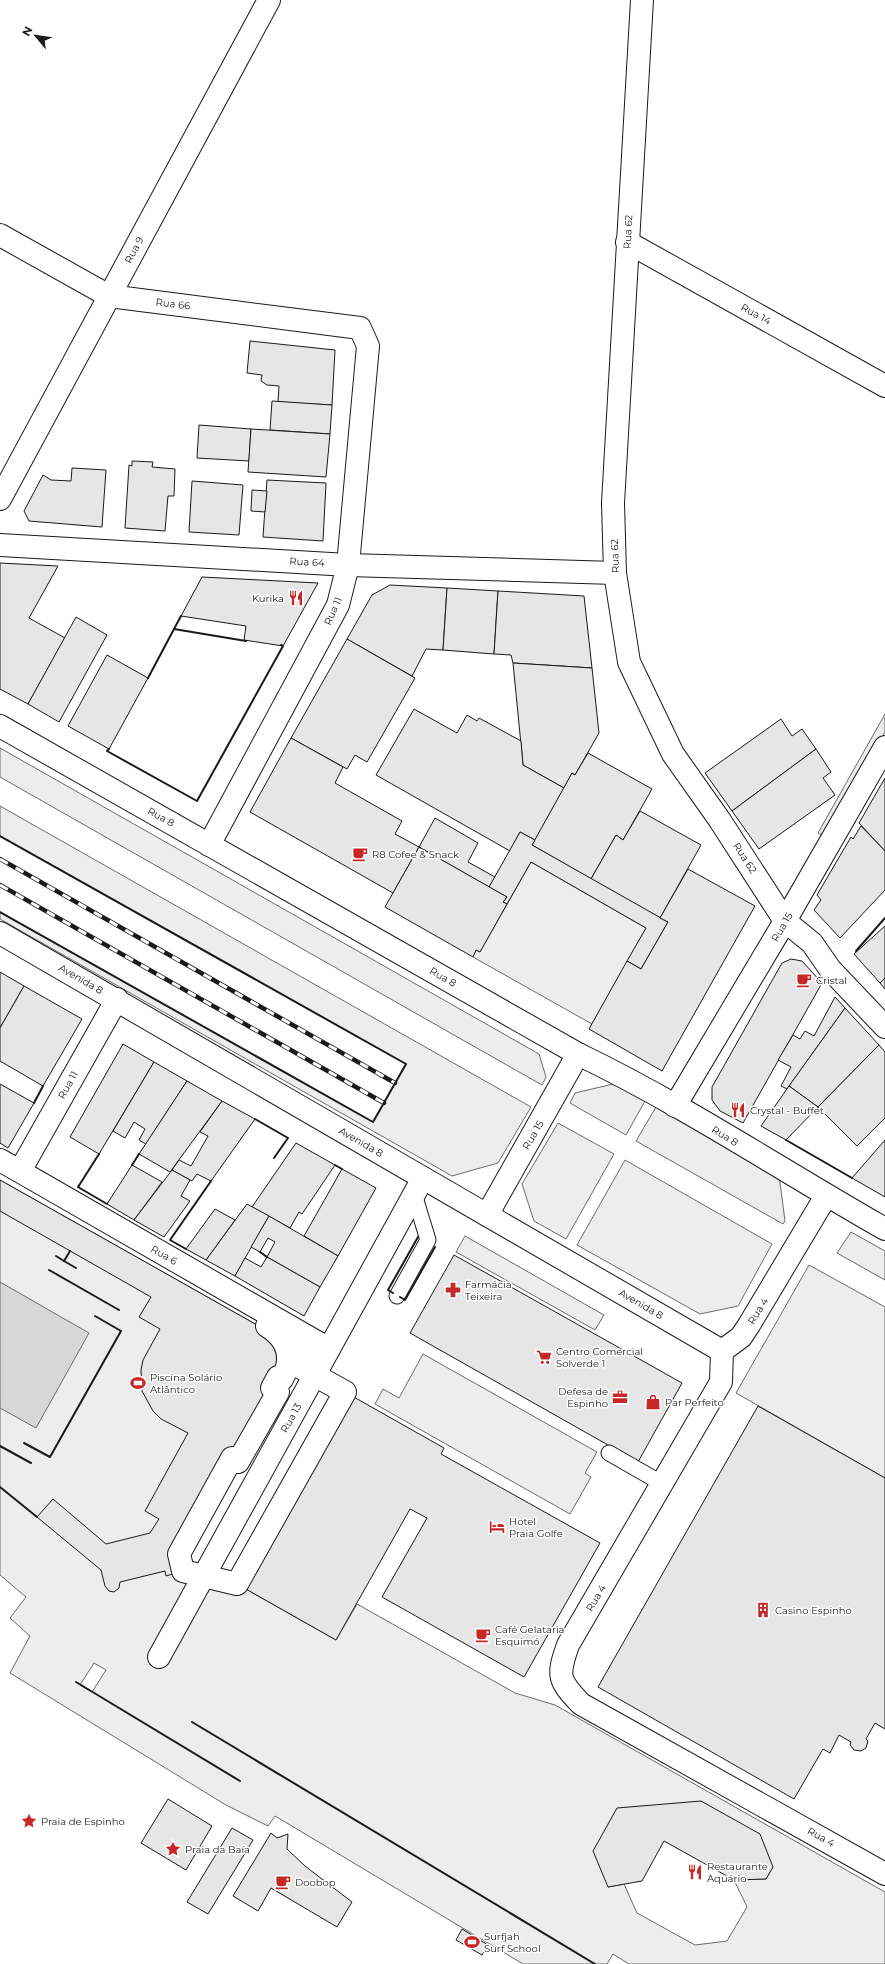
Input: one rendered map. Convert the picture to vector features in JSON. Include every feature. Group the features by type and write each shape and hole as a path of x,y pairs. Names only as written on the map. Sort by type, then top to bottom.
{"street":[{"name":"Rua 9","path":"0,499 269,0"},
{"name":"Rua 62","path":"642,0 613,503 615,573 629,662 673,754 719,819 786,921 812,943 830,969 885,1027"},
{"name":"Rua 66","path":"0,235 109,296 360,328"},
{"name":"Rua 14","path":"627,242 885,386"},
{"name":"Rua 11","path":"209,845 338,605 348,565 368,346 360,328"},
{"name":"Rua 64","path":"0,545 348,565 615,573"},
{"name":"Rua 8","path":"0,726 578,1054 619,1074 885,1229"},
{"name":"Rua 15","path":"675,1106 786,921 885,747"},
{"name":"Avenida 8","path":"0,933 117,999 418,1186 487,1215 722,1351"},
{"name":"Rua 11","path":"20,1171 117,999"},
{"name":"Rua 15","path":"487,1215 578,1054"},
{"name":"Rua 6","path":"0,1160 329,1349"},
{"name":"Rua 13","path":"159,1657 205,1576 418,1186"},
{"name":"Rua 4","path":"826,1196 741,1337 722,1351 721,1382 568,1645 560,1668 566,1688 581,1704 885,1874"},
{"path":"270,1322 310,1344 298,1366 345,1392 237,1584 205,1576 183,1571 179,1554 232,1458 238,1462 278,1392 272,1388 278,1377 282,1380 287,1371 289,1360 288,1349 283,1339 276,1331 267,1326 270,1322"}],"lane":[{"path":"397,1296 428,1240 418,1186"},
{"path":"609,1453 663,1484"}],"shaded area":[{"path":"885,714 885,732 826,837 818,833"},
{"path":"0,748 539,1054 546,1077 542,1085 0,777"},
{"path":"0,806 531,1107 498,1163 452,1176 0,919 0,912 373,1122 406,1064 0,836"},
{"path":"531,862 646,928 592,1024 473,957 476,950 480,952"},
{"path":"613,1084 645,1101 626,1135 570,1103 575,1093"},
{"path":"656,1107 779,1175 785,1221 783,1224 636,1141"},
{"path":"558,1123 614,1154 566,1239 534,1221 522,1184"},
{"path":"625,1160 772,1244 738,1306 700,1314 577,1245"},
{"path":"0,1180 273,1334 233,1459 183,1571 237,1584 336,1640 357,1604 515,1693 555,1705 885,1892 885,1964 629,1964 613,1954 607,1964 523,1964 275,1816 268,1826 226,1805 10,1673 30,1636 10,1618 26,1597 0,1575","holes":["94,1663 106,1670 92,1692 80,1685","701,1801 773,1867 766,1879 734,1880 747,1907 727,1941 695,1945 637,1913 624,1884 608,1887"]},
{"path":"851,1232 885,1251 885,1280 837,1253"},
{"path":"465,1236 604,1315 595,1330 456,1252"},
{"path":"809,1265 885,1307 885,1478 736,1393"},
{"path":"0,1282 89,1333 36,1428 0,1408"},
{"path":"423,1354 597,1452 585,1473 591,1477 570,1514 375,1404 383,1389 399,1398"}],"building":[{"path":"250,341 335,350 332,405 278,402 279,386 267,385 261,381 262,375 247,373"},
{"path":"272,401 332,405 330,434 270,430"},
{"path":"199,425 251,429 249,461 197,458"},
{"path":"251,429 330,434 326,477 248,472"},
{"path":"132,461 153,462 152,467 175,469 174,496 168,496 165,531 125,528 129,465 132,466"},
{"path":"72,468 106,470 102,527 29,521 24,511 43,475 51,480 71,481"},
{"path":"267,480 326,483 323,541 263,537"},
{"path":"192,481 243,485 239,535 189,532"},
{"path":"252,490 267,491 265,512 251,511"},
{"path":"0,563 58,566 29,618 65,638 28,704 0,689"},
{"path":"202,577 318,583 283,646 244,640 246,626 181,616"},
{"path":"390,585 447,588 443,650 426,649 412,676 347,639 372,595"},
{"path":"447,588 498,591 494,654 443,650"},
{"path":"498,591 584,596 592,668 513,663 511,655 494,654"},
{"path":"76,617 107,635 59,722 28,704"},
{"path":"347,639 415,678 367,762 355,755 347,769 291,738"},
{"path":"107,655 148,678 109,749 68,726"},
{"path":"513,663 592,668 599,733 575,775 572,773 564,788 523,765"},
{"path":"414,709 457,733 467,715 477,721 479,718 521,741 523,765 564,788 535,840 520,832 510,851 376,775"},
{"path":"781,719 792,736 802,729 816,749 732,811 705,773"},
{"path":"291,738 343,767 335,783 402,821 395,834 419,847 393,893 250,812"},
{"path":"816,749 831,772 823,778 835,795 759,849 732,811"},
{"path":"588,753 652,789 623,840 616,835 591,879 532,845 572,773 575,775"},
{"path":"885,778 885,851 859,823"},
{"path":"640,811 701,845 660,918 591,879 616,835 623,840"},
{"path":"435,818 478,843 468,862 495,877 489,887 419,847"},
{"path":"861,826 885,851 885,890 840,938 814,910 821,900 817,895 851,837 853,839"},
{"path":"520,832 535,840 532,845 668,922 641,969 627,961 646,928 531,862 507,904 503,902 507,897 489,887"},
{"path":"419,847 507,897 503,902 507,904 480,952 476,950 473,957 385,907"},
{"path":"688,869 755,906 662,1071 589,1029 627,961 641,969 668,922 660,918"},
{"path":"885,926 885,978 880,983 854,954"},
{"path":"791,959 802,961 822,983 743,1123 720,1111 712,1100 712,1087 782,963"},
{"path":"0,972 24,986 0,1028"},
{"path":"885,978 885,989 880,983"},
{"path":"24,986 82,1019 43,1086 0,1061 0,1028"},
{"path":"835,997 845,1008 787,1089 781,1086 791,1067 778,1060 793,1035 800,1039 805,1031 814,1036"},
{"path":"845,1008 879,1045 818,1107 789,1086"},
{"path":"123,1044 154,1062 99,1154 70,1137"},
{"path":"879,1045 885,1052 885,1118 857,1146 818,1107"},
{"path":"154,1062 187,1081 146,1144 139,1140 145,1129 134,1122 125,1138 113,1131"},
{"path":"187,1081 222,1101 170,1172 139,1154"},
{"path":"0,1084 34,1103 8,1148 0,1143"},
{"path":"789,1086 818,1107 786,1140 761,1126"},
{"path":"222,1101 255,1119 211,1181 197,1174 192,1181 172,1170 179,1160 191,1166 208,1136 200,1132"},
{"path":"885,1140 885,1197 852,1178"},
{"path":"296,1143 335,1165 302,1214 299,1212 290,1228 252,1207"},
{"path":"132,1165 162,1182 134,1220 107,1204"},
{"path":"342,1169 376,1188 338,1256 304,1236"},
{"path":"172,1170 190,1180 181,1196 190,1201 164,1237 134,1220"},
{"path":"0,1180 273,1334 285,1360 232,1458 183,1571 166,1576 165,1571 120,1582 119,1588 114,1592 109,1591 105,1586 101,1570 37,1517 53,1499 106,1544 150,1533 159,1519 145,1511 188,1433 161,1419 153,1411 142,1391 141,1370 143,1360 160,1329 139,1317 151,1297 0,1211"},
{"path":"247,1204 269,1216 235,1276 206,1260"},
{"path":"215,1209 235,1220 206,1260 186,1249"},
{"path":"269,1216 338,1256 320,1287 267,1257 275,1242 268,1238 260,1252 251,1247"},
{"name":"Centro Comercial Solverde 1","path":"454,1255 682,1383 638,1462 410,1333"},
{"path":"267,1257 320,1287 304,1316 235,1276 245,1258 261,1267"},
{"name":"Hotel Praia Golfe","path":"345,1392 444,1448 441,1454 600,1543 524,1677 382,1597 427,1518 410,1509 336,1640 237,1584"},
{"name":"Casino Espinho","path":"758,1406 885,1478 885,1729 875,1723 866,1739 868,1741 866,1748 861,1751 854,1750 850,1745 851,1742 839,1735 830,1753 823,1749 794,1799 598,1687"},
{"path":"168,1799 212,1826 186,1870 141,1843"},
{"path":"701,1801 760,1834 773,1867 766,1879 734,1880 664,1841 642,1881 608,1887 593,1851 617,1808"},
{"path":"232,1828 253,1840 208,1914 187,1902"},
{"path":"271,1833 277,1838 288,1834 287,1849 305,1866 352,1902 337,1927 271,1888 258,1911 233,1896"},
{"name":"Surfjah Surf School","path":"462,1929 488,1945 482,1955 456,1940"}],"railway":[{"path":"0,859 395,1083"},
{"path":"0,885 384,1103"}],"wall":[{"path":"174,629 181,616"},
{"path":"148,678 174,629 246,641"},
{"path":"109,749 107,751 197,801 283,646 281,645"},
{"path":"0,836 406,1064 373,1122 0,912"},
{"path":"856,951 885,918"},
{"path":"34,1103 43,1086"},
{"path":"255,1119 288,1138 274,1158"},
{"path":"786,1140 852,1178"},
{"path":"99,1154 78,1187 107,1204"},
{"path":"132,1165 139,1154"},
{"path":"335,1165 342,1169"},
{"path":"186,1249 170,1240 211,1181"},
{"path":"393,1293 388,1290 418,1237"},
{"path":"400,1297 405,1300 435,1247"},
{"path":"70,1251 64,1261 76,1268"},
{"path":"260,1252 267,1257"},
{"path":"56,1256 64,1261"},
{"path":"49,1270 119,1310"},
{"path":"24,1443 50,1457 121,1331 95,1316"},
{"path":"0,1446 31,1463"},
{"path":"0,1487 37,1517"},
{"path":"76,1682 240,1781"},
{"path":"192,1722 595,1964"}],"place":[{"name":"Kurika","path":"296,598"},
{"name":"R8 Cofee & Snack","path":"360,854"},
{"name":"Cristal","path":"804,980"},
{"name":"Crystal - Buffet","path":"738,1110"},
{"name":"Farmácia Teixeira","path":"453,1290"},
{"name":"Centro Comercial Solverde 1","path":"544,1357"},
{"name":"Piscina Solário Atlântico","path":"138,1383"},
{"name":"Defesa de Espinho","path":"620,1397"},
{"name":"Par Perfeito","path":"653,1402"},
{"name":"Hotel Praia Golfe","path":"497,1527"},
{"name":"Casino Espinho","path":"763,1610"},
{"name":"Café Gelataria Esquimó","path":"483,1635"},
{"name":"Praia de Espinho","path":"29,1821"},
{"name":"Praia da Baía","path":"173,1849"},
{"name":"Restaurante Aquário","path":"695,1872"},
{"name":"Doobop","path":"283,1882"},
{"name":"Surfjah Surf School","path":"472,1942"}]}
